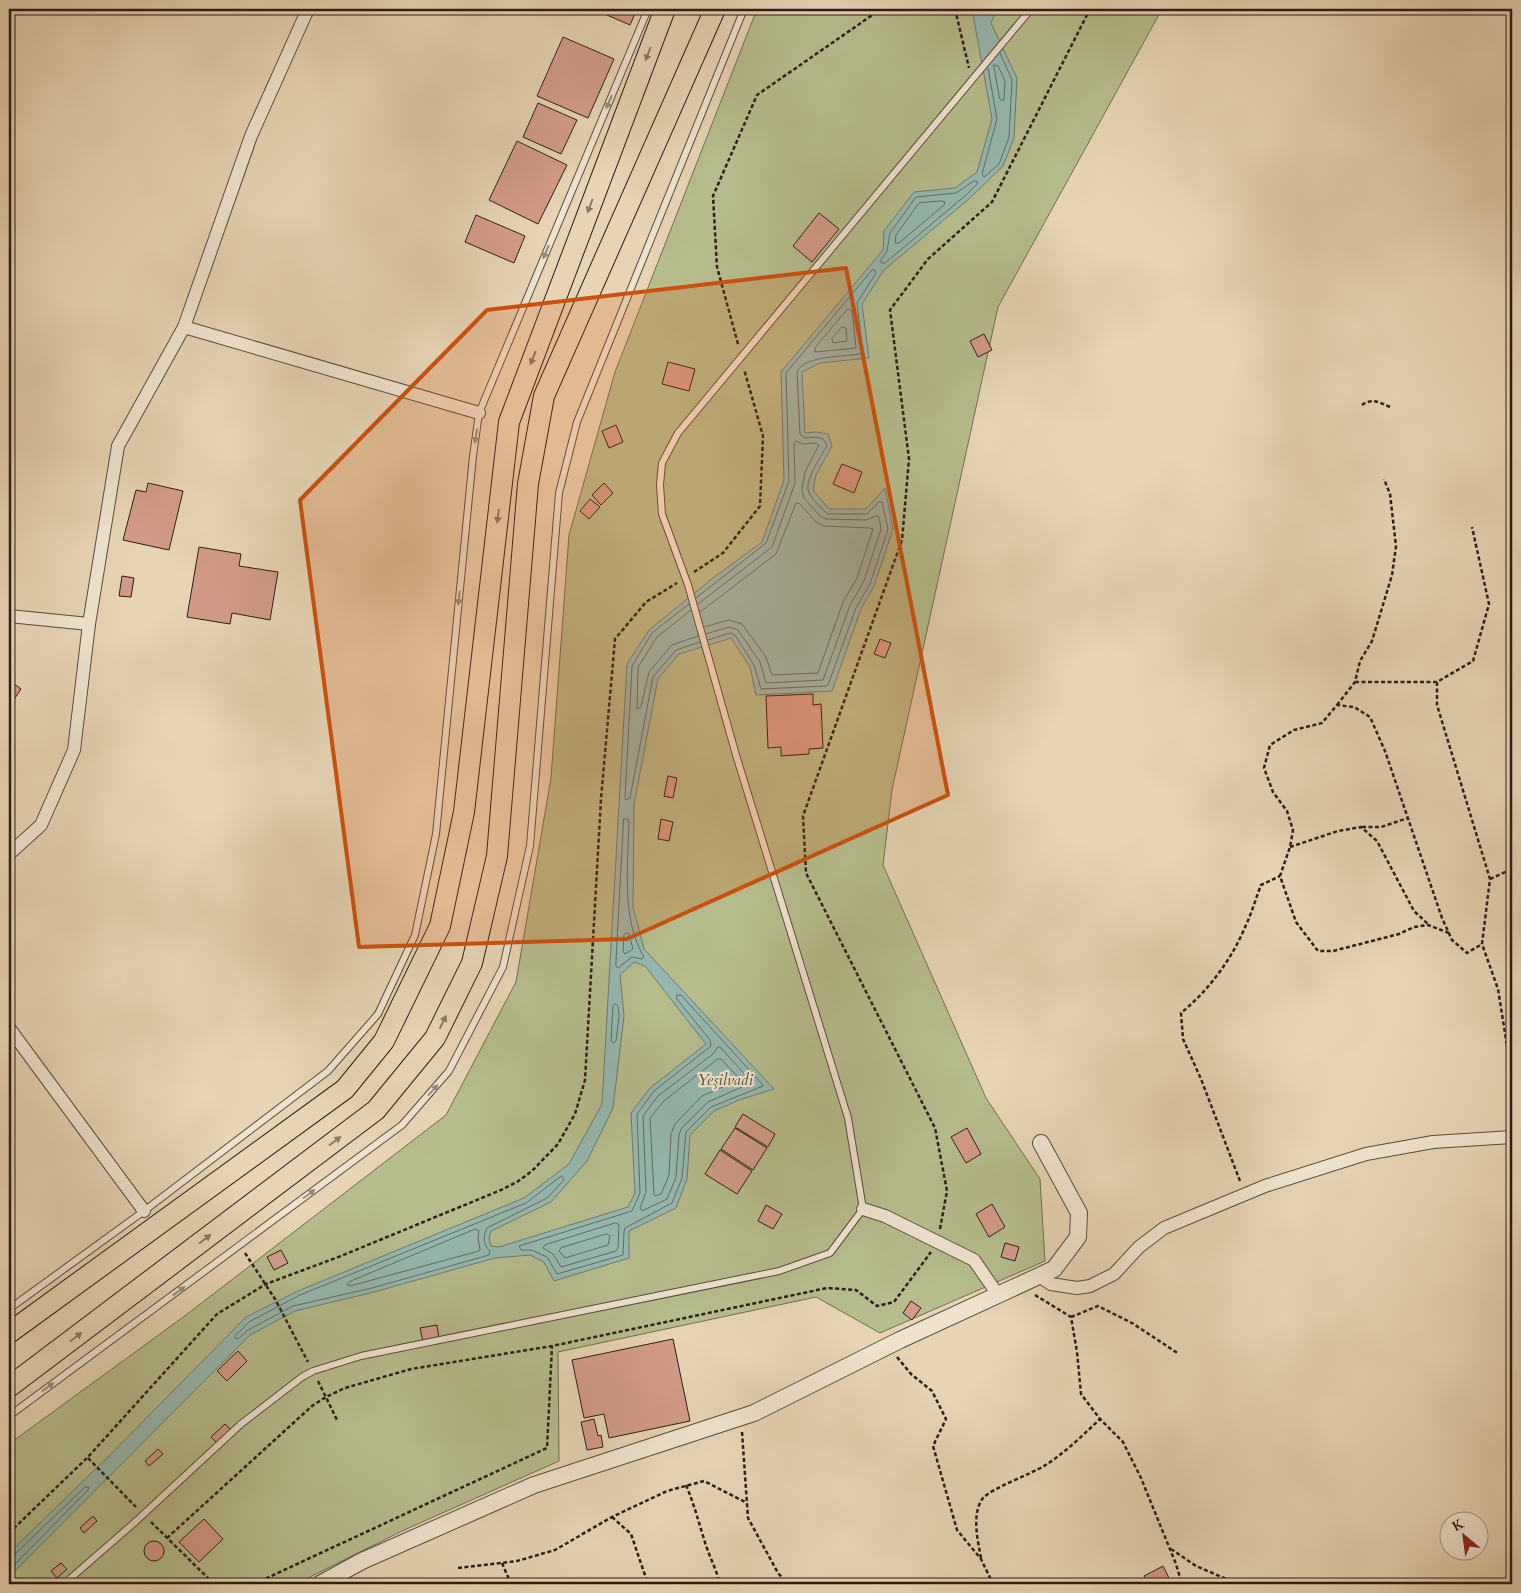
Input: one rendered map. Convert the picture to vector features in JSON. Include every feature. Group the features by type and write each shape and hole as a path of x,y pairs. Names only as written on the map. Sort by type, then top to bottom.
{"main road":[{"path":"9,1333 345,1089 384,1041 440,926 464,812 509,422 665,9"},
{"path":"9,1387 376,1110 435,1038 472,963 497,856 528,484 544,396 715,9"}],"street":[{"path":"9,854 41,825 74,750 89,624 118,446 184,327 251,136 308,9"},
{"path":"184,327 479,413"},
{"path":"9,616 89,624"},
{"path":"9,1028 144,1211"},
{"path":"1039,1276 1051,1284 1077,1288 1090,1286 1114,1274 1139,1247 1164,1228 1265,1186 1366,1154 1433,1142 1512,1137"},
{"path":"320,1584 362,1561 534,1486 754,1413 888,1346 1054,1269 1078,1237 1079,1214 1040,1144"},
{"path":"863,1209 885,1216 974,1260 998,1295"}],"lane":[{"path":"9,1309 144,1211 328,1071 378,1014 415,936 436,834 472,456 479,413 648,9"},
{"path":"9,1416 402,1125 450,1071 503,967 530,846 559,493 577,422 744,9"},
{"path":"64,1584 144,1514 241,1424 302,1377 313,1371 361,1356 779,1271 830,1253 863,1209 848,1118 736,755 687,581 662,514 660,485 662,463 678,433 1031,9"}],"path":[{"path":"9,1533 88,1457 217,1314 266,1284 341,1256 501,1190 532,1171 546,1158 567,1130 581,1097 585,1080 601,800 615,639 646,602 687,581 723,553 760,506 763,436 716,267 713,196 757,95 882,9"},
{"path":"955,9 972,81"},
{"path":"167,1538 312,1406 345,1388 411,1369 552,1346 827,1288 856,1290 877,1306 894,1302 938,1242 947,1190 935,1128 806,873 803,816 902,540 909,459 890,310 928,260 992,202 1090,9"},
{"path":"1362,405 1369,401 1375,401 1390,407"},
{"path":"1384,479 1390,494 1396,546 1392,575 1372,641 1360,661 1355,682 1322,723 1294,730 1270,745 1264,768 1273,792 1287,811 1293,830 1290,847 1280,876 1296,922 1318,951 1333,951 1400,934 1414,927 1428,924"},
{"path":"1355,682 1437,682 1473,661 1489,604 1472,527"},
{"path":"1437,682 1437,705 1490,880 1482,944 1498,989 1512,1077"},
{"path":"1337,705 1354,707 1370,718 1385,751 1442,918 1452,940 1466,953 1482,944"},
{"path":"1290,847 1338,830 1361,826 1381,827 1408,818"},
{"path":"1361,826 1378,841 1414,911 1428,924 1449,933"},
{"path":"1490,880 1512,868"},
{"path":"1246,1194 1201,1079 1183,1039 1182,1013 1198,999 1227,962 1246,926 1261,885 1280,876"},
{"path":"240,1246 286,1317"},
{"path":"1019,1285 1071,1317 1081,1394 1100,1419 1123,1442 1141,1478 1182,1584"},
{"path":"1071,1317 1098,1306 1132,1323 1179,1354"},
{"path":"254,1584 547,1448 552,1346"},
{"path":"888,1346 912,1374 932,1391 946,1419 933,1446 957,1530 981,1559 993,1584"},
{"path":"741,1417 748,1518 778,1573 788,1584"},
{"path":"981,1559 977,1536 977,1513 983,1498 1044,1466 1100,1419"},
{"path":"88,1457 214,1584"},
{"path":"458,1568 517,1561 555,1550 612,1517 667,1491 686,1485 704,1481 747,1503"},
{"path":"686,1485 720,1584"},
{"path":"612,1517 631,1534 648,1584"},
{"path":"1169,1548 1196,1566 1238,1584"},
{"path":"502,1563 511,1584"}],"highlighted area":[{"path":"846,268 948,795 627,939 359,947 300,500 487,310"}],"green space":[{"name":"Yeşilvadi","path":"757,9 1162,9 998,307 892,790 883,865 986,1098 1040,1179 1045,1261 880,1333 816,1297 558,1352 559,1461 402,1531 296,1584 9,1584 9,1444 186,1315 446,1115 516,982 551,778 569,535 615,372"}],"water":[{"path":"972,9 997,9 991,23 1017,78 1014,138 1003,166 970,198 884,270 862,304 869,358 820,363 802,372 805,433 828,434 832,446 816,475 813,490 829,509 866,509 885,488 893,529 874,586 861,609 832,691 756,695 750,667 731,638 679,654 658,679 634,804 633,907 644,949 774,1089 739,1100 714,1111 690,1135 687,1179 676,1208 629,1231 629,1258 554,1281 544,1262 530,1255 495,1258 374,1292 295,1311 250,1335 9,1577 9,1553 109,1456 246,1317 298,1291 524,1198 569,1164 602,1104 627,664 649,630 713,578 762,542 784,480 781,372 883,250 884,231 914,192 955,188 977,172 992,119","holes":["634,962 645,966 706,1044 650,1088 631,1113 635,1193 628,1207 499,1247 491,1246 489,1239 491,1231 551,1202 587,1161 613,1108 624,1016 620,975"]}],"building":[{"path":"593,9 637,9 630,25"},
{"path":"563,37 614,59 588,118 537,96"},
{"path":"538,103 577,120 561,154 523,137"},
{"path":"517,141 567,165 538,224 489,200"},
{"path":"819,213 839,229 812,262 793,246"},
{"path":"476,215 525,236 514,263 465,242"},
{"path":"984,334 992,350 978,357 970,341"},
{"path":"668,362 695,369 689,391 662,384"},
{"path":"616,425 623,442 609,448 602,431"},
{"path":"842,464 862,472 854,493 833,484"},
{"path":"148,483 183,491 169,550 123,540 136,490 146,492"},
{"path":"604,483 613,493 601,505 592,495"},
{"path":"590,499 600,507 589,519 580,511"},
{"path":"199,547 241,554 239,566 278,572 270,620 232,613 230,624 187,617"},
{"path":"122,576 134,578 131,597 119,596"},
{"path":"880,639 891,643 885,658 874,654"},
{"path":"9,680 21,689 9,707"},
{"path":"813,694 813,705 821,704 823,748 809,749 809,754 781,756 781,747 768,748 766,696"},
{"path":"668,776 677,778 673,798 664,796"},
{"path":"661,819 673,822 669,841 658,839"},
{"path":"743,1114 775,1134 768,1147 735,1127"},
{"path":"735,1128 767,1148 753,1170 721,1149"},
{"path":"967,1128 981,1154 966,1163 951,1137"},
{"path":"720,1150 752,1171 737,1194 705,1174"},
{"path":"992,1204 1005,1227 989,1237 976,1214"},
{"path":"766,1205 782,1214 773,1229 758,1221"},
{"path":"1005,1243 1019,1247 1015,1261 1001,1257"},
{"path":"281,1250 288,1263 274,1270 267,1257"},
{"path":"911,1301 921,1308 912,1320 903,1313"},
{"path":"437,1325 439,1339 423,1342 420,1328"},
{"path":"673,1339 690,1421 609,1438 604,1414 584,1418 572,1360"},
{"path":"238,1351 247,1361 227,1381 217,1371"},
{"path":"594,1419 598,1436 601,1435 603,1447 587,1450 581,1422"},
{"path":"225,1424 232,1431 218,1444 211,1437"},
{"path":"158,1449 163,1454 149,1466 145,1461"},
{"path":"93,1516 97,1521 84,1533 80,1528"},
{"path":"204,1519 223,1539 199,1562 179,1542"},
{"path":"154,1541 161,1544 164,1551 161,1558 154,1561 147,1558 144,1551 147,1544"},
{"path":"61,1563 67,1569 57,1578 51,1571"},
{"path":"1163,1566 1172,1584 1148,1584 1144,1576"}]}
